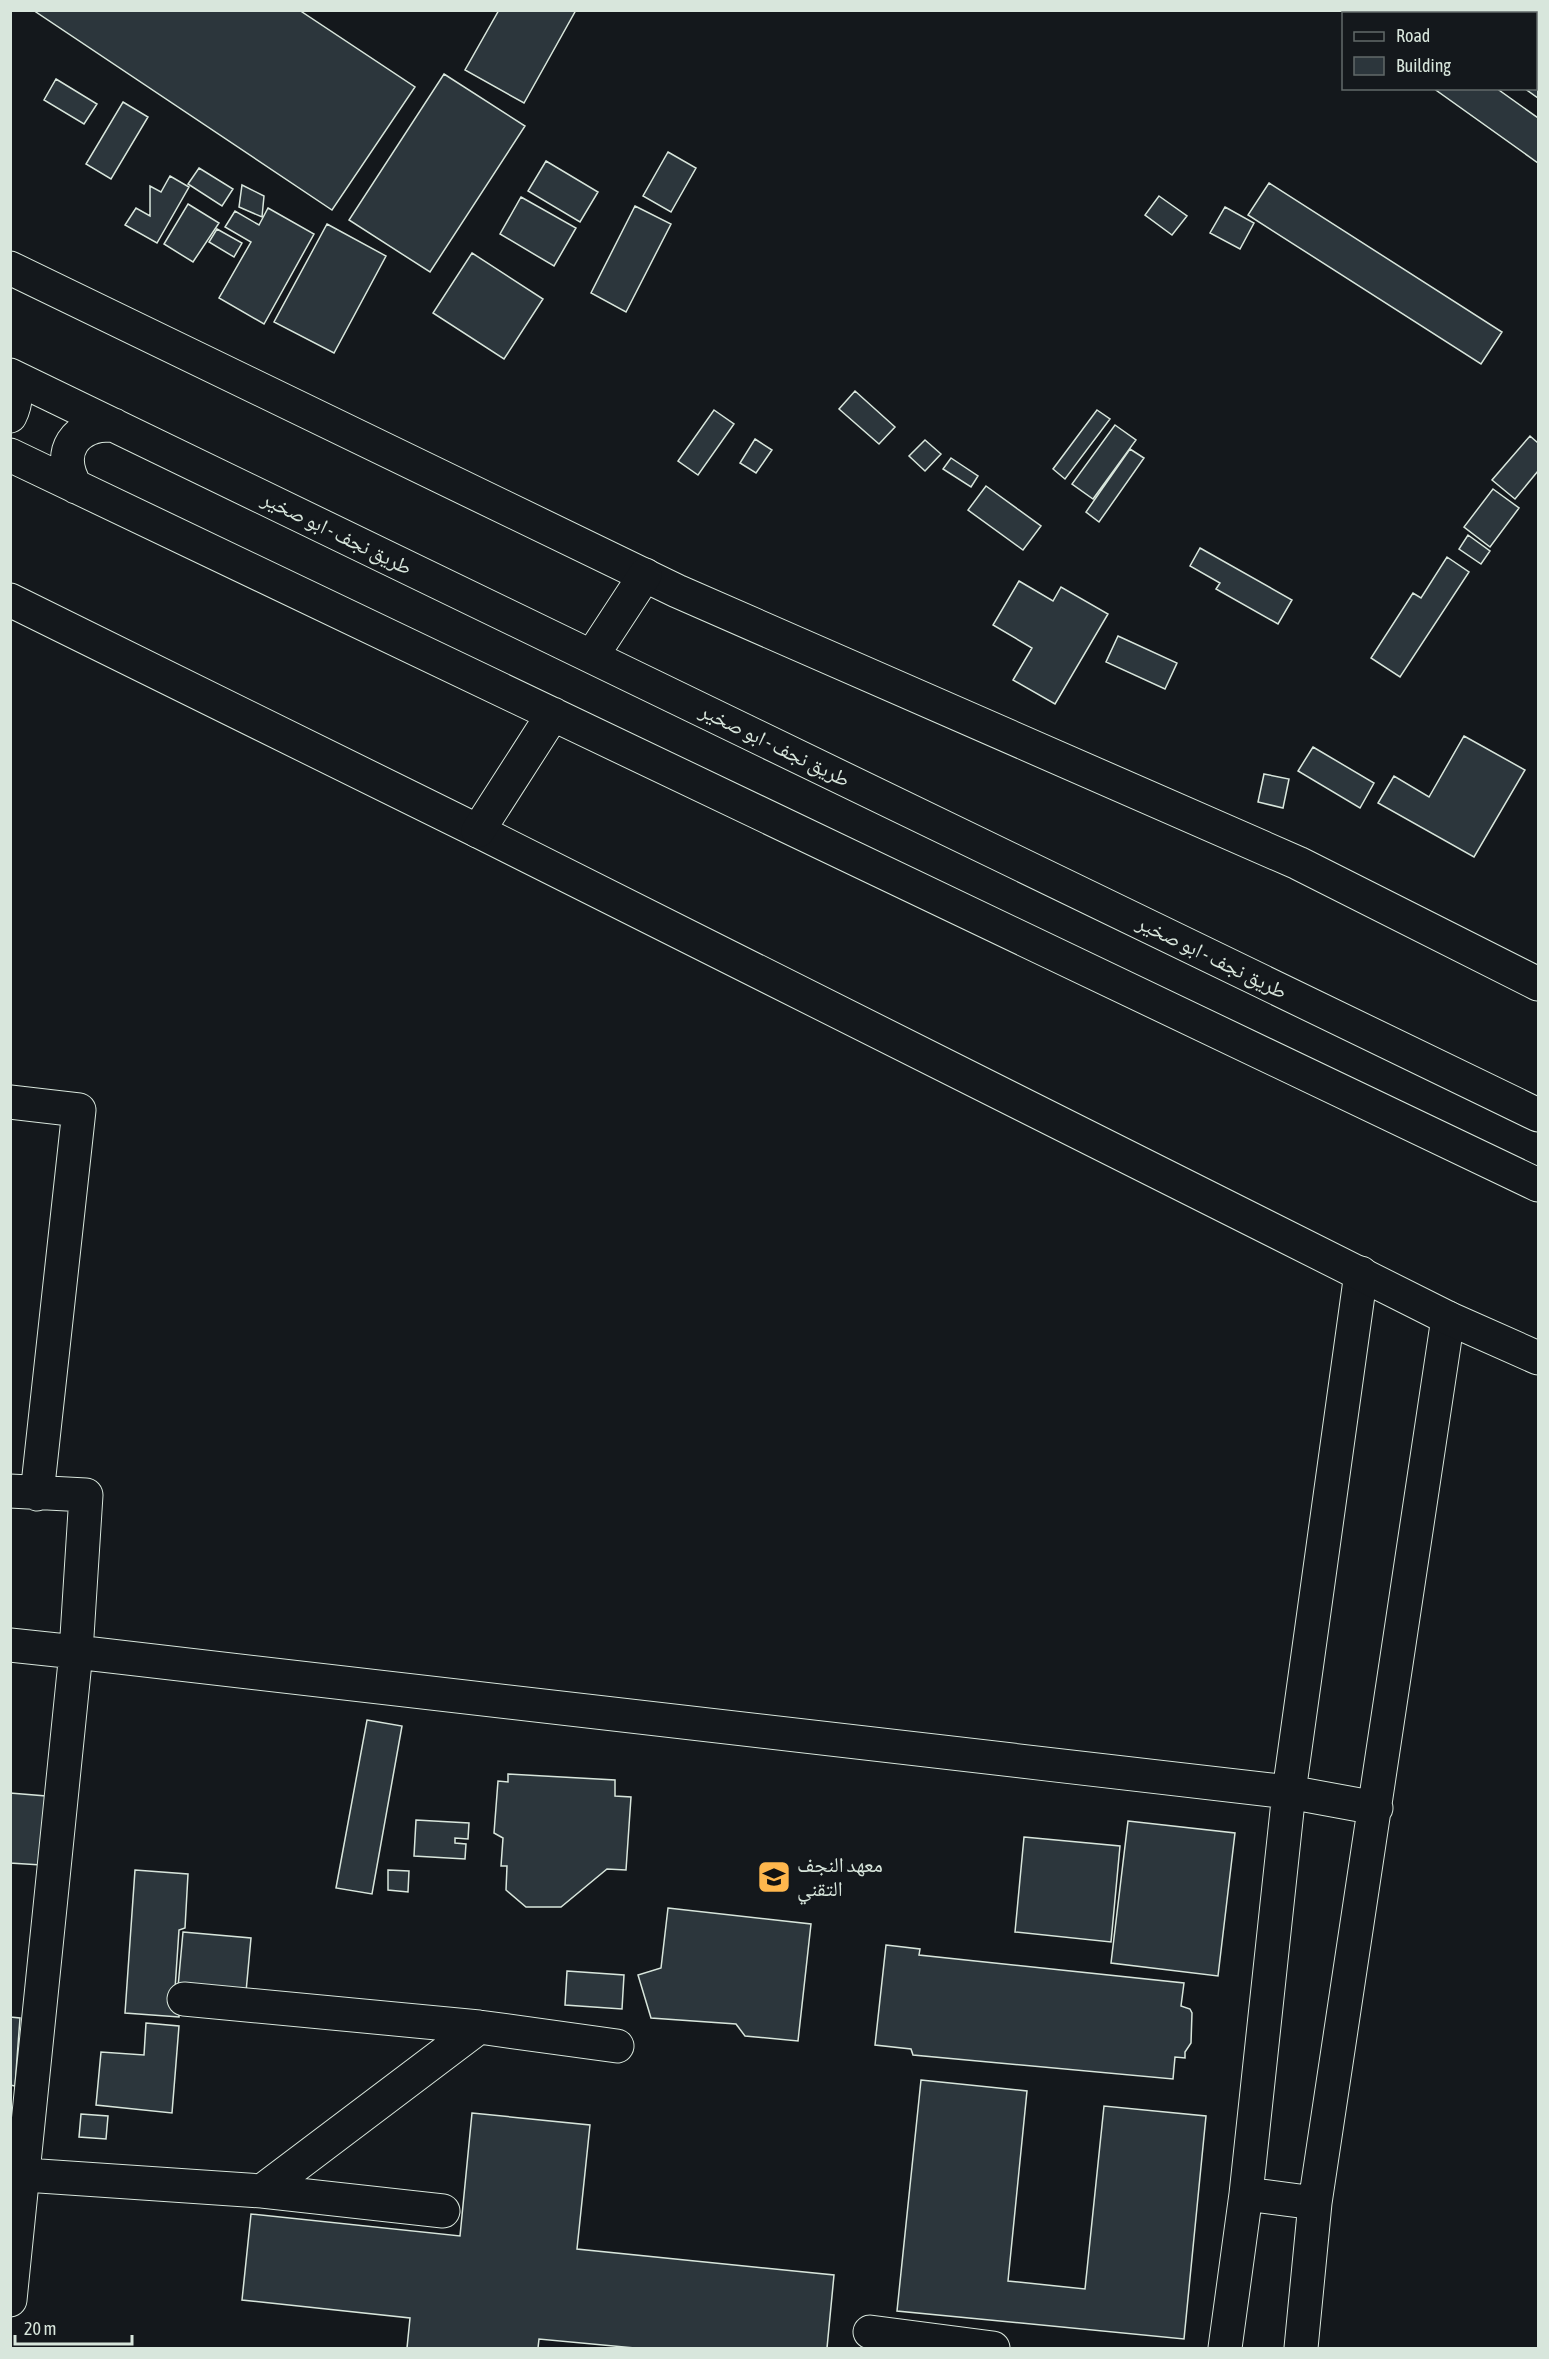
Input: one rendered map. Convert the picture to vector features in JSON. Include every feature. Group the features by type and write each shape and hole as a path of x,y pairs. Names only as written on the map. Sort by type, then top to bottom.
{"main road":[{"path":"10,268 645,575 1298,863 1539,984"},
{"name":"طريق نجف - ابو صخير","path":"10,375 1539,1115"},
{"path":"10,380 15,396 14,408 10,416"},
{"path":"76,487 67,465 72,442 90,427 102,424 114,425"},
{"path":"10,455 1539,1185"},
{"path":"592,656 645,575"},
{"path":"10,600 478,831 1448,1318 1539,1358"},
{"path":"478,831 553,714"},
{"path":"10,1102 79,1110 24,1492 86,1496 76,1652 25,2175 13,2250 10,2300"},
{"path":"1225,2349 1246,2194 1289,1792 1361,1273"},
{"path":"1301,2349 1316,2203 1448,1318"},
{"path":"10,1645 1289,1792 1376,1808"},
{"path":"184,1999 479,2027 617,2046"},
{"path":"262,2191 479,2027"},
{"path":"25,2175 262,2191 442,2211"},
{"path":"1246,2194 1316,2203"},
{"path":"870,2332 993,2349"}],"building":[{"path":"33,10 299,10 415,87 332,210"},
{"path":"499,10 576,10 524,103 465,70"},
{"path":"1403,10 1538,10 1538,98 1527,90 1537,90 1537,12 1405,12"},
{"path":"444,74 525,126 430,272 349,220"},
{"path":"56,79 97,104 84,124 44,100"},
{"path":"1436,90 1499,90 1538,118 1538,163"},
{"path":"123,102 148,117 111,179 86,164"},
{"path":"668,152 696,168 671,212 643,196"},
{"path":"546,161 598,192 580,222 528,191"},
{"path":"199,168 233,189 222,206 188,184"},
{"path":"170,176 189,187 157,243 125,225 136,208 150,216 150,186 161,192"},
{"path":"1269,183 1502,332 1481,364 1248,215"},
{"path":"242,185 264,196 262,217 239,207"},
{"path":"1159,196 1187,216 1172,235 1145,215"},
{"path":"521,197 576,228 554,266 500,234"},
{"path":"188,204 219,223 193,262 164,244"},
{"path":"635,206 671,224 626,312 591,293"},
{"path":"1225,207 1254,223 1240,249 1210,233"},
{"path":"268,208 314,234 264,324 219,298 251,242 225,227 235,211 259,225"},
{"path":"327,224 386,256 334,353 274,322"},
{"path":"217,229 242,243 234,257 209,242"},
{"path":"472,253 543,299 504,359 433,313"},
{"path":"855,391 895,427 879,444 839,409"},
{"path":"714,410 734,424 698,475 678,461"},
{"path":"1097,410 1110,419 1065,479 1053,469"},
{"path":"1115,425 1136,440 1093,499 1072,484"},
{"path":"1530,436 1538,443 1538,471 1515,499 1492,480"},
{"path":"755,439 772,450 756,473 740,463"},
{"path":"925,440 941,454 925,471 909,456"},
{"path":"1130,449 1144,458 1099,522 1086,512"},
{"path":"951,458 978,476 971,487 943,469"},
{"path":"986,486 1041,526 1023,550 968,510"},
{"path":"1493,489 1519,508 1490,547 1464,527"},
{"path":"1468,535 1490,551 1481,564 1459,549"},
{"path":"1200,548 1292,600 1278,624 1216,589 1220,583 1190,566"},
{"path":"1447,557 1469,572 1400,677 1371,658 1413,593 1421,598"},
{"path":"1019,581 1053,601 1061,587 1108,614 1055,704 1013,680 1032,648 993,625"},
{"path":"1118,636 1177,663 1165,689 1106,662"},
{"path":"1464,736 1525,770 1474,857 1378,803 1394,776 1429,797"},
{"path":"1313,747 1374,783 1360,808 1298,771"},
{"path":"1264,774 1289,779 1283,808 1258,802"},
{"path":"367,1720 402,1726 372,1894 336,1888"},
{"path":"508,1774 615,1780 615,1796 631,1797 626,1870 607,1869 561,1907 526,1907 506,1890 507,1866 501,1866 503,1838 494,1833 498,1781 508,1782"},
{"path":"10,1793 46,1796 41,1865 10,1863"},
{"path":"416,1820 469,1823 468,1839 455,1838 455,1843 466,1844 465,1859 414,1856"},
{"path":"1128,1821 1235,1833 1218,1976 1111,1963"},
{"path":"1024,1837 1120,1846 1111,1942 1015,1932"},
{"path":"135,1870 188,1874 185,1928 179,1930 175,1989 181,1990 179,2017 125,2013"},
{"path":"388,1870 409,1871 408,1892 388,1890"},
{"path":"668,1908 811,1924 798,2041 745,2036 736,2024 651,2018 638,1975 661,1968"},
{"path":"183,1932 251,1938 246,1992 178,1987"},
{"path":"886,1945 920,1949 919,1955 1184,1983 1181,2006 1190,2009 1192,2013 1191,2043 1185,2052 1185,2058 1175,2057 1173,2079 913,2055 911,2049 875,2045"},
{"path":"567,1971 624,1975 622,2009 565,2005"},
{"path":"10,2017 20,2018 15,2086 10,2085"},
{"path":"146,2023 179,2026 172,2113 96,2105 101,2052 144,2055"},
{"path":"921,2080 1027,2091 1008,2281 1085,2289 1104,2106 1206,2116 1184,2339 897,2311"},
{"path":"472,2113 590,2125 577,2249 834,2275 827,2348 635,2348 539,2339 538,2348 407,2348 410,2318 242,2300 251,2214 460,2236"},
{"path":"81,2114 108,2116 106,2139 79,2137"}],"place":[{"name":"معهد النجف التقني","path":"774,1877"}]}
